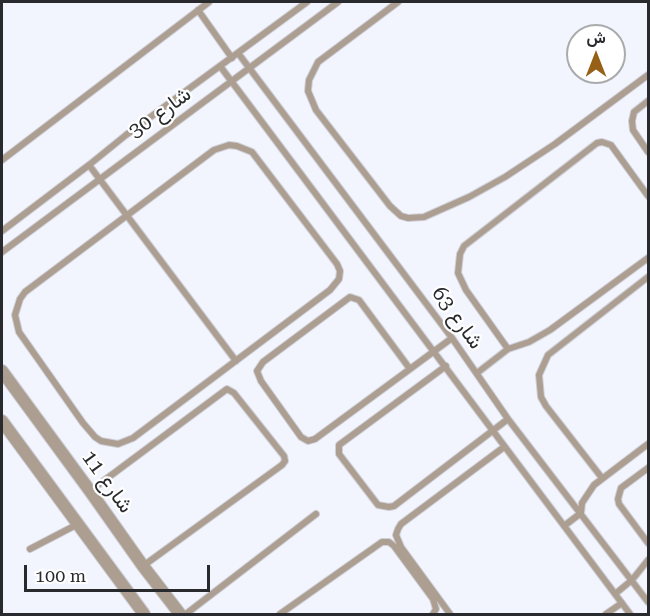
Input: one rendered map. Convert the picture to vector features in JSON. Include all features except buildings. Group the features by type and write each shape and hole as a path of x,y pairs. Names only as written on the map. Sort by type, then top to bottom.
{"street":[{"name":"شارع 11","path":"2,371 180,615"},
{"path":"2,421 144,615"}],"lane":[{"path":"2,160 209,2"},
{"name":"شارع 30","path":"2,231 126,135 307,2"},
{"name":"شارع 30","path":"2,252 338,2"},
{"path":"398,2 318,62 309,80 308,91 316,110 395,212 401,216 424,217 469,197 505,177 555,144 648,75"},
{"path":"198,10 232,57"},
{"name":"شارع 63","path":"238,53 452,338 508,419 648,603"},
{"name":"شارع 63","path":"220,66 630,615"},
{"path":"648,101 634,112 632,121 633,130 648,152"},
{"path":"508,349 461,282 458,263 464,246 597,143 610,145 648,196"},
{"path":"237,146 252,152 340,271 335,286 236,361 125,442 109,444 95,437 83,423 19,332 16,324 17,307 25,292 214,150 237,146"},
{"path":"89,165 236,361"},
{"path":"477,373 508,349 529,342 550,330 648,258"},
{"path":"602,478 546,406 538,386 539,375 542,364 556,347 648,277"},
{"path":"410,369 363,304 355,297 350,297 272,355 259,366 257,371 267,390 301,436 308,441 315,439 435,351 452,338"},
{"path":"446,366 341,442 338,447 339,454 378,505 389,507 399,502 508,419"},
{"path":"90,491 227,389 234,393 284,456 285,461 282,465 143,566"},
{"path":"564,526 581,513 587,494 602,478 648,444"},
{"path":"450,615 397,541 398,529 401,524 504,447"},
{"path":"648,468 621,488 618,499 619,504 648,543"},
{"path":"186,615 316,514"},
{"path":"30,549 78,524"},
{"path":"280,615 382,542 389,542 433,599 436,609 433,615"},
{"path":"615,594 632,580 648,560"},
{"path":"606,615 622,603"}]}
